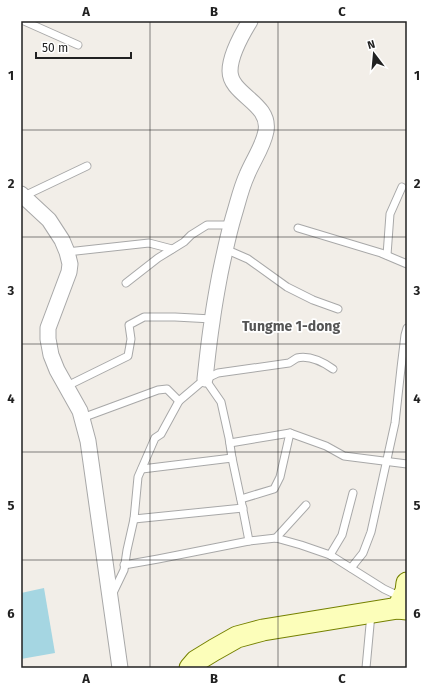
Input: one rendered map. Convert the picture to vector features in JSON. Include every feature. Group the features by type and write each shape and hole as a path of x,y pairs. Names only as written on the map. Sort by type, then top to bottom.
{"street":[{"path":"205,379 212,319 225,249 247,175 261,148 266,130 266,119 260,110 235,86 230,72 233,54 250,21"},
{"path":"22,195 49,220 68,252 70,264 69,272 48,328 48,339 51,355 57,370 80,411 88,441 120,668"},
{"path":"190,668 196,661 237,637 263,630 372,612 404,600"}],"lane":[{"path":"24,21 78,45"},
{"path":"22,195 87,166"},
{"path":"387,255 390,214 402,187"},
{"path":"126,283 158,258 184,242 191,235 207,225 231,225"},
{"path":"298,228 387,255 407,264"},
{"path":"68,252 149,243 172,249"},
{"path":"225,249 248,259 287,287 313,300 338,309"},
{"path":"67,386 128,356 131,339 129,325 144,317 212,319"},
{"path":"351,568 362,553 371,532 395,423 400,368 407,328"},
{"path":"110,599 124,570 134,519 138,478 155,438 160,434 179,401 205,379 218,373 289,363 297,358 310,358 322,362 333,369"},
{"path":"205,379 221,402 249,542"},
{"path":"82,418 158,390 167,389 179,401"},
{"path":"230,443 290,433 326,446 344,456 407,464"},
{"path":"241,499 274,489 280,477 290,433"},
{"path":"142,469 232,458"},
{"path":"330,555 342,535 353,493"},
{"path":"276,538 306,505"},
{"path":"134,519 243,508"},
{"path":"124,565 276,538 301,544 330,555 404,600"},
{"path":"366,668 372,612"}],"water":[{"path":"44,588 55,653 21,659 21,593"}],"district":[{"name":"Tungme 1-dong","path":"291,326"}]}
